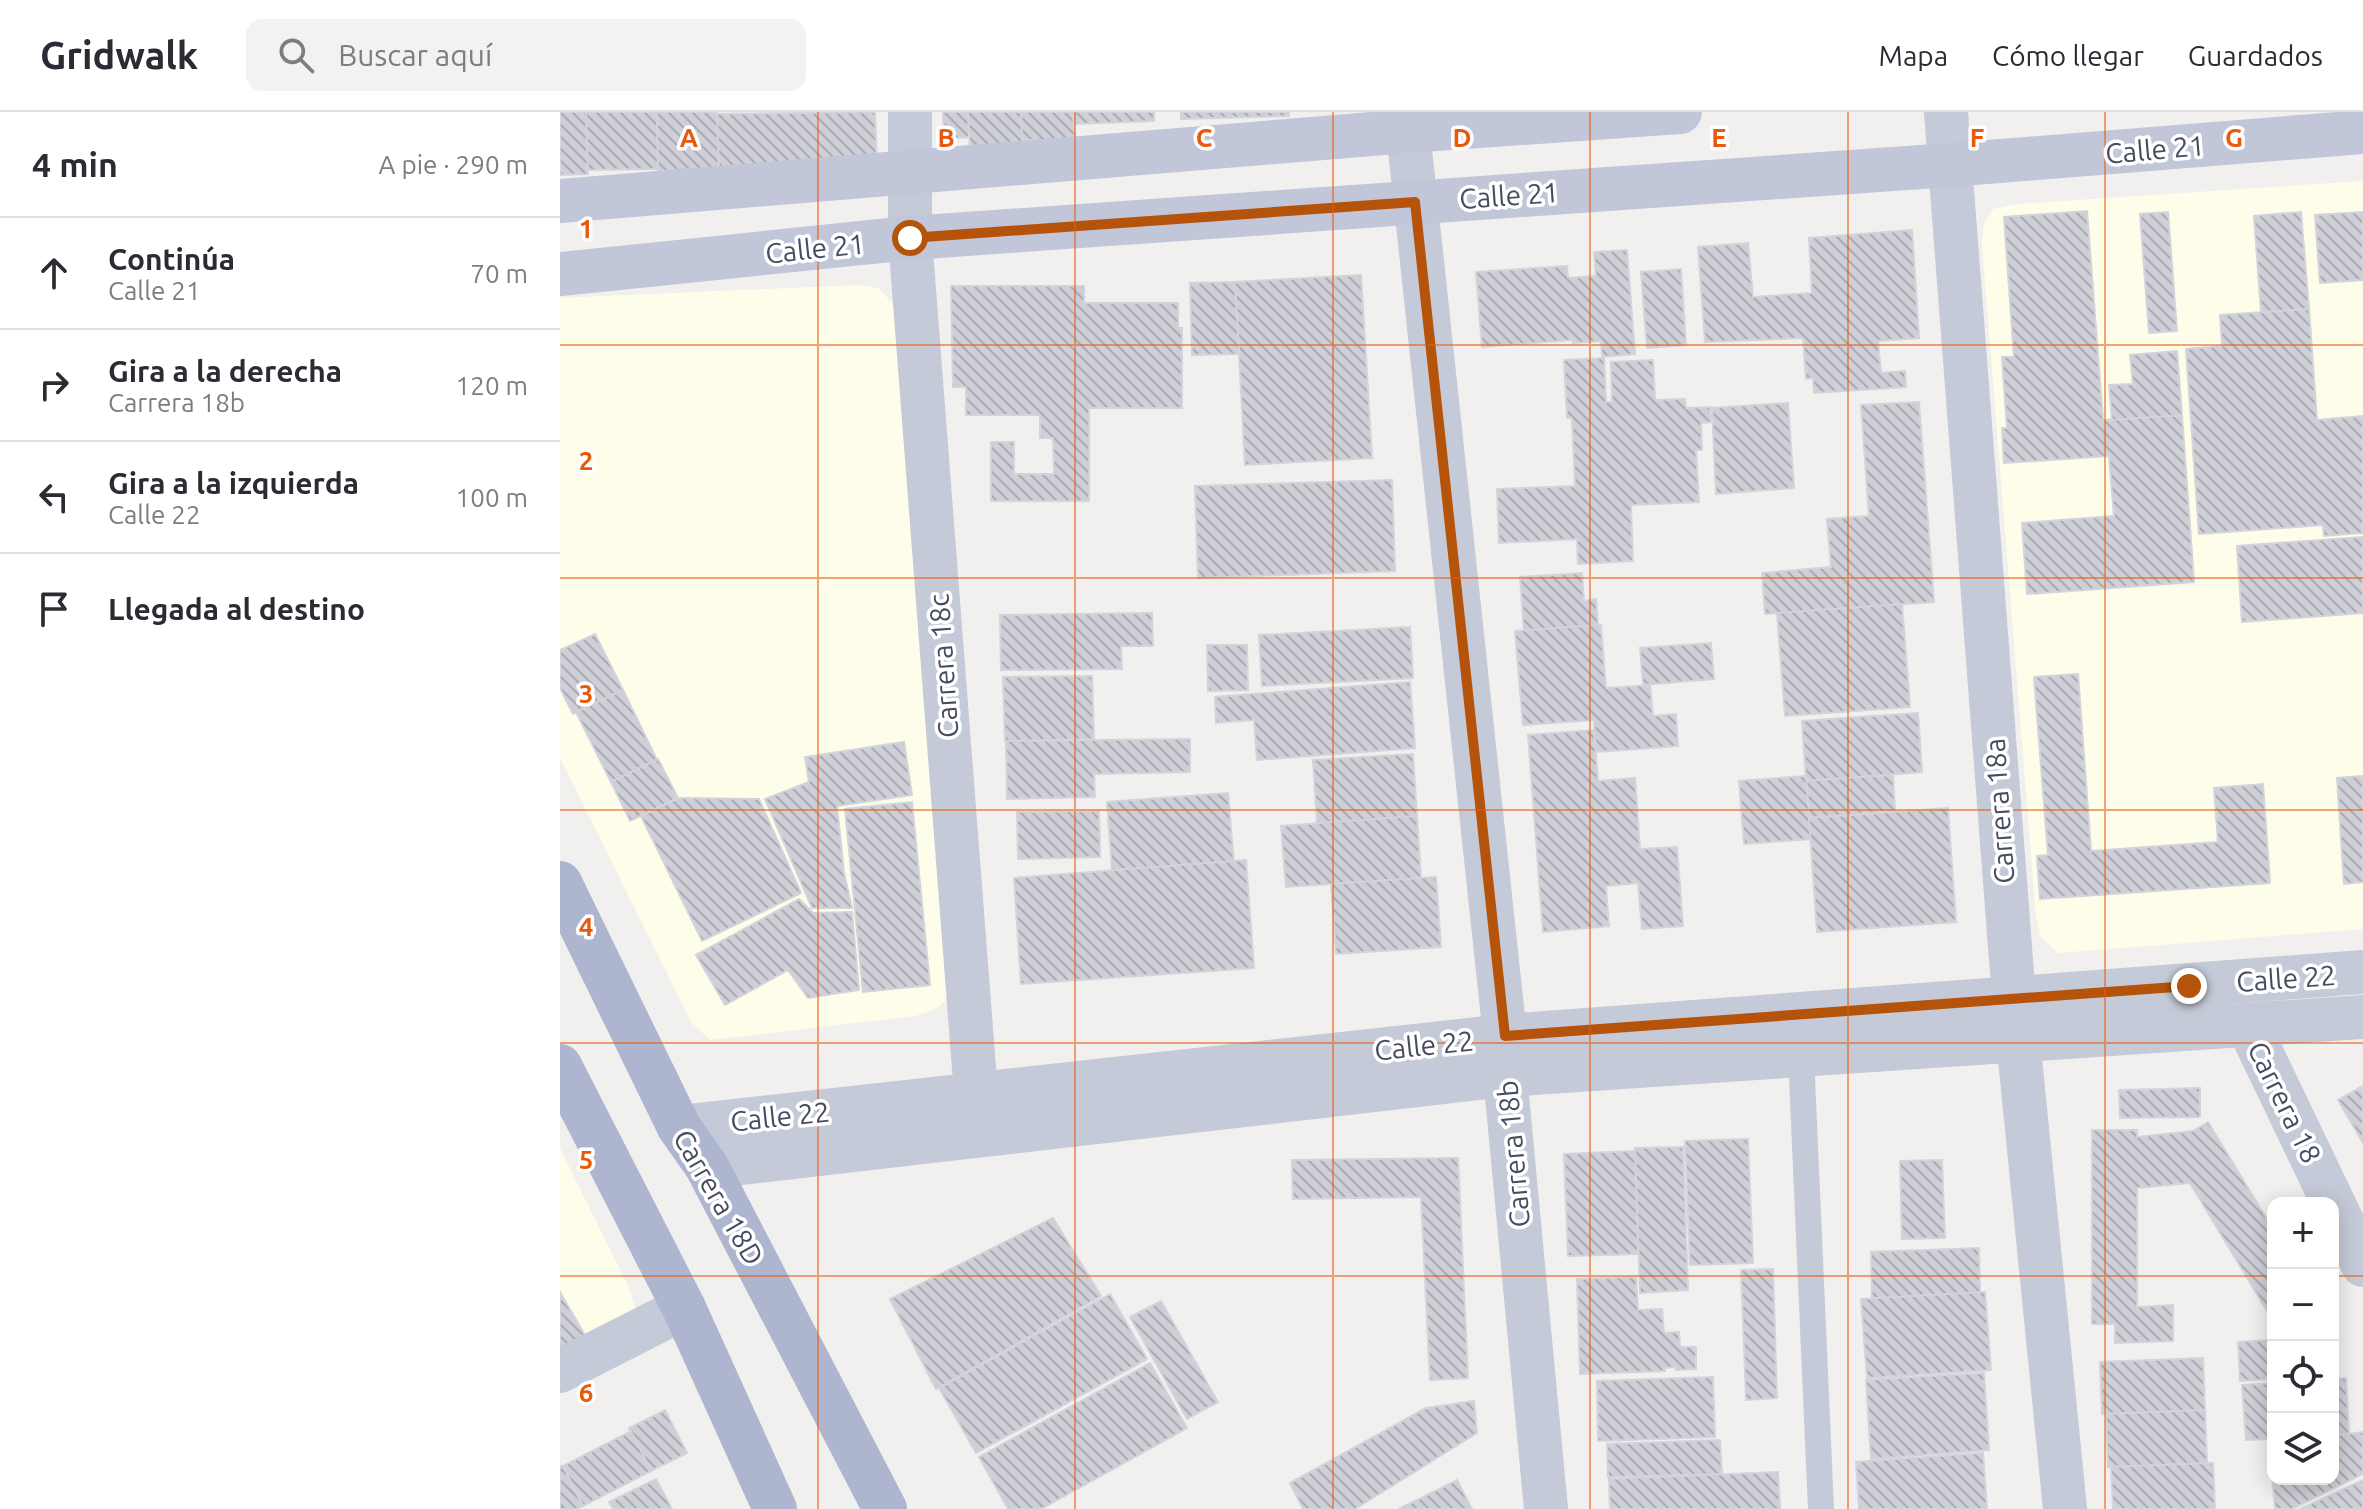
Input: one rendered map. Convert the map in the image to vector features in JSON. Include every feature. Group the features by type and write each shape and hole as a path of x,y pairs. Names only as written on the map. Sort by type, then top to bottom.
{"main road":[{"path":"560,201 1408,131 1680,112"},
{"name":"Calle 21","path":"560,274 910,238 1950,165 2363,132"},
{"name":"Carrera 18D","path":"560,883 679,1127 707,1167 885,1509"},
{"path":"560,1066 684,1308 775,1509"}],"street":[{"path":"910,112 910,238"},
{"name":"Carrera 18a","path":"1946,112 2016,1019 2065,1509"},
{"name":"Carrera 18b","path":"1408,131 1505,1055 1546,1509"},
{"name":"Carrera 18c","path":"910,238 976,1094"},
{"name":"Calle 22","path":"707,1167 1505,1055 1801,1055 2016,1019 2363,972"},
{"name":"Calle 22","path":"679,1127 976,1094 2016,1019 2248,1025 2363,1017"},
{"name":"Carrera 18","path":"2248,1025 2363,1265"},
{"path":"560,1371 684,1308"}],"lane":[{"path":"1801,1055 1821,1509"}],"shaded area":[{"path":"2363,181 2363,929 2058,953 2041,937 2036,917 1982,244 1984,224 1993,209 2017,204"},
{"path":"858,285 878,288 895,306 948,992 944,1002 934,1010 915,1016 710,1040 692,1023 560,758 560,298"},
{"path":"560,1148 629,1288 640,1322 560,1375"}],"building":[{"path":"560,112 586,112 588,174 560,175"},
{"path":"586,112 657,112 658,169 588,170"},
{"path":"657,112 717,112 719,170 658,171"},
{"path":"875,112 877,167 719,171 717,114"},
{"path":"943,112 968,112 969,137 944,139"},
{"path":"968,112 1021,112 1023,148 970,149"},
{"path":"1021,112 1073,112 1075,140 1022,140"},
{"path":"1073,112 1154,112 1154,121 1074,124"},
{"path":"1181,112 1289,112 1289,116 1181,119"},
{"path":"2087,211 2103,420 2182,415 2194,582 2027,594 2022,523 2114,516 2109,456 2004,463 2002,428 2007,428 2002,357 2014,357 2004,217"},
{"path":"2168,212 2177,331 2149,333 2140,214"},
{"path":"2301,212 2309,309 2261,312 2254,216"},
{"path":"2363,212 2363,280 2320,283 2315,215"},
{"path":"1912,230 1919,338 1878,341 1881,373 1905,371 1906,387 1814,393 1813,378 1806,379 1803,338 1705,342 1698,247 1748,243 1753,297 1812,293 1809,238"},
{"path":"1627,250 1635,354 1602,357 1601,341 1573,343 1573,340 1482,347 1476,272 1567,266 1568,278 1596,276 1594,252"},
{"path":"1681,269 1686,345 1647,348 1641,272"},
{"path":"1361,275 1372,458 1245,465 1235,282"},
{"path":"1235,282 1239,354 1192,355 1190,283"},
{"path":"951,286 1084,286 1084,303 1178,303 1178,328 1182,328 1182,408 1089,408 1089,501 991,501 991,442 1014,442 1014,474 1054,474 1053,438 1040,438 1040,415 966,415 966,387 953,387"},
{"path":"2309,309 2317,420 2363,416 2363,533 2324,536 2323,525 2199,534 2186,349 2222,346 2220,315"},
{"path":"2177,351 2182,415 2112,420 2109,385 2133,384 2130,355"},
{"path":"1604,358 1606,402 1612,402 1611,362 1653,360 1655,400 1685,399 1686,408 1710,407 1711,422 1701,423 1702,450 1696,450 1699,502 1631,505 1633,561 1578,564 1577,539 1499,543 1497,489 1575,486 1572,418 1567,418 1564,360"},
{"path":"1919,402 1934,602 1765,614 1762,573 1831,567 1827,519 1869,516 1861,405"},
{"path":"1788,403 1794,488 1716,494 1712,408"},
{"path":"1392,480 1395,571 1198,578 1195,486"},
{"path":"2363,537 2363,613 2242,622 2237,546"},
{"path":"1582,573 1584,601 1596,599 1598,625 1524,631 1520,577"},
{"path":"1902,604 1910,707 1785,716 1777,613"},
{"path":"1152,613 1153,646 1121,646 1122,669 1001,670 1000,615"},
{"path":"1601,625 1606,688 1650,685 1653,716 1676,714 1678,746 1596,752 1594,720 1523,725 1515,631"},
{"path":"1410,627 1413,678 1262,686 1259,635"},
{"path":"595,634 623,690 573,714 560,688 560,650"},
{"path":"1711,643 1714,679 1643,685 1640,648"},
{"path":"1207,645 1247,645 1248,690 1208,691"},
{"path":"2078,674 2091,851 2218,842 2214,788 2263,784 2270,883 2040,899 2037,856 2048,855 2034,677"},
{"path":"1092,676 1094,739 1005,741 1003,677"},
{"path":"1410,682 1415,748 1257,760 1254,720 1216,723 1215,697"},
{"path":"623,690 657,760 611,782 576,712"},
{"path":"1918,713 1922,772 1806,781 1802,721"},
{"path":"1594,730 1598,781 1635,778 1640,849 1677,847 1683,926 1642,929 1638,883 1606,886 1609,926 1543,932 1528,735"},
{"path":"1190,739 1190,772 1094,774 1095,797 1007,799 1006,741"},
{"path":"904,742 912,795 837,806 844,873 852,908 812,908 765,799 809,782 805,757"},
{"path":"1413,754 1417,816 1317,823 1313,760"},
{"path":"658,759 678,798 630,821 611,782"},
{"path":"1893,775 1895,811 1809,818 1806,781"},
{"path":"1806,776 1811,839 1744,844 1739,781"},
{"path":"2363,776 2363,882 2344,884 2337,778"},
{"path":"1228,793 1234,862 1112,870 1107,802"},
{"path":"678,798 759,799 801,893 702,941 641,816"},
{"path":"912,802 930,985 863,992 845,809"},
{"path":"1948,808 1956,922 1817,932 1809,818"},
{"path":"1099,811 1100,857 1018,859 1017,812"},
{"path":"1417,816 1421,878 1286,887 1281,826"},
{"path":"1246,860 1254,968 1021,984 1014,878"},
{"path":"1436,877 1441,947 1336,954 1331,884"},
{"path":"799,899 813,913 852,912 859,990 808,998 788,970 725,1005 696,955"},
{"path":"2363,1086 2363,1143 2338,1100"},
{"path":"2200,1088 2200,1117 2120,1118 2119,1090"},
{"path":"2208,1122 2267,1219 2267,1311 2190,1183 2137,1188 2137,1307 2173,1305 2173,1341 2115,1343 2115,1324 2092,1324 2092,1130 2137,1130 2137,1137 2193,1131"},
{"path":"1748,1139 1753,1263 1690,1265 1685,1141"},
{"path":"1683,1147 1688,1290 1640,1293 1635,1148"},
{"path":"1635,1151 1638,1254 1568,1256 1564,1154"},
{"path":"1458,1158 1468,1378 1430,1380 1421,1197 1293,1199 1292,1160"},
{"path":"1942,1160 1945,1238 1902,1239 1900,1161"},
{"path":"1053,1218 1101,1296 936,1389 890,1299"},
{"path":"1979,1248 1980,1292 1872,1299 1871,1252"},
{"path":"1773,1269 1777,1398 1746,1400 1741,1270"},
{"path":"1636,1277 1638,1310 1662,1309 1664,1333 1679,1332 1680,1347 1696,1347 1696,1369 1676,1370 1675,1367 1664,1368 1665,1371 1580,1374 1577,1279"},
{"path":"560,1292 590,1344 560,1358"},
{"path":"1985,1292 1991,1370 1867,1378 1861,1299"},
{"path":"1110,1294 1147,1359 976,1453 939,1388"},
{"path":"1161,1301 1218,1402 1187,1419 1130,1317"},
{"path":"2267,1340 2267,1379 2240,1381 2238,1342"},
{"path":"2203,1358 2205,1410 2102,1414 2100,1362"},
{"path":"1150,1363 1187,1428 1041,1509 1008,1509 979,1457"},
{"path":"1984,1373 1989,1450 1871,1459 1866,1380"},
{"path":"1713,1377 1715,1437 1598,1441 1597,1381"},
{"path":"2346,1378 2349,1434 2339,1435 2339,1379"},
{"path":"2267,1383 2267,1439 2246,1440 2242,1385"},
{"path":"1474,1401 1477,1433 1355,1509 1303,1509 1290,1483 1426,1408"},
{"path":"665,1410 687,1453 651,1471 629,1428"},
{"path":"2205,1410 2207,1463 2108,1467 2106,1414"},
{"path":"631,1431 651,1471 583,1506 563,1466"},
{"path":"2363,1432 2363,1474 2292,1509 2275,1509 2273,1485 2339,1485 2339,1435"},
{"path":"1720,1440 1722,1474 1608,1477 1607,1444"},
{"path":"1983,1453 1987,1509 1859,1509 1856,1462"},
{"path":"2213,1463 2215,1509 2113,1509 2111,1467"},
{"path":"560,1466 563,1466 583,1506 577,1509 560,1509"},
{"path":"1778,1472 1780,1509 1610,1509 1609,1479"},
{"path":"656,1479 672,1509 613,1509 609,1502"},
{"path":"1457,1480 1472,1509 1399,1509"},
{"path":"2363,1480 2363,1509 2300,1509"}],"route":[{"path":"910,238 1415,202 1505,1036 2189,986"}]}
